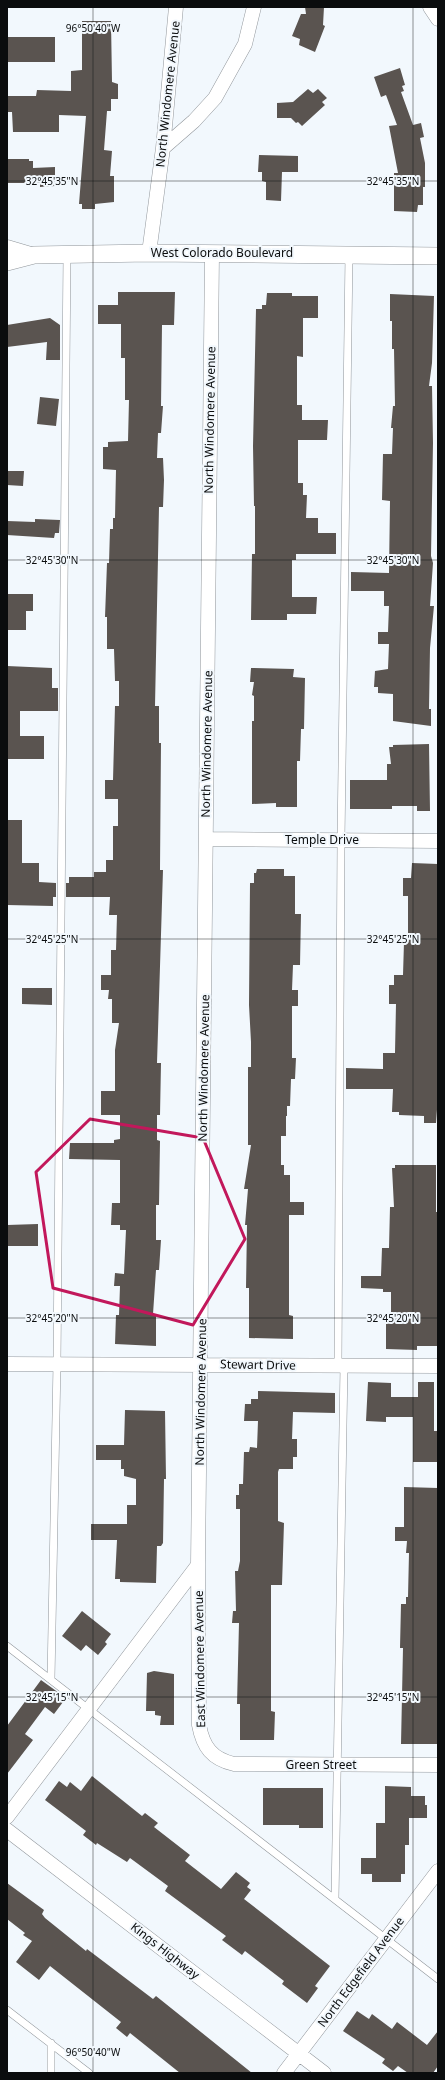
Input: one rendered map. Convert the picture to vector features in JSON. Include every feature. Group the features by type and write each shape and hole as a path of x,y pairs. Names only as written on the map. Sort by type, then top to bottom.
{"street":[{"name":"North Windomere Avenue","path":"149,253 163,148 176,7"},
{"path":"163,148 194,121 215,98 245,44 254,7"},
{"path":"430,7 438,19"},
{"path":"7,247 34,255"},
{"name":"West Colorado Boulevard","path":"7,262 34,255 149,253 438,256"},
{"name":"North Windomere Avenue","path":"198,1565 212,254"},
{"name":"Temple Drive","path":"206,839 438,840"},
{"name":"Stewart Drive","path":"7,1364 57,1363 438,1366"},
{"path":"7,1817 198,1565"},
{"name":"East Windomere Avenue","path":"198,1565 199,1725 202,1739 209,1750"},
{"name":"Green Street","path":"209,1750 222,1762 234,1764 438,1765"},
{"name":"Kings Highway","path":"7,1830 324,2073"},
{"name":"North Edgefield Avenue","path":"284,2073 438,1871"}],"lane":[{"path":"335,1899 338,1765 341,1366 341,840 349,254"},
{"path":"51,1679 57,1363 67,255"},
{"path":"7,1646 438,1979"},
{"path":"7,2010 89,2073"},
{"path":"51,2043 51,2073"}],"highlighted area":[{"path":"90,1119 203,1138 245,1239 193,1325 53,1288 36,1172"}],"building":[{"path":"305,7 324,7 323,25 325,26 315,52 299,45 300,39 292,36 301,14 306,14"},
{"path":"82,21 111,21 112,82 118,84 118,99 111,99 111,111 107,111 104,150 112,151 110,176 114,176 114,202 95,204 95,209 82,209 82,204 79,204 86,116 59,115 59,132 13,132 12,112 7,112 7,96 36,96 37,90 71,91 71,71 82,70"},
{"path":"7,37 55,37 55,62 8,62"},
{"path":"400,68 405,85 402,86 404,91 401,92 413,125 421,123 424,137 420,138 425,163 425,187 423,187 423,205 418,205 417,212 394,211 394,173 398,173 389,126 397,125 386,95 381,97 374,77"},
{"path":"308,89 313,93 318,89 327,98 322,102 325,105 302,126 291,118 277,118 277,103 293,102"},
{"path":"259,155 298,156 298,172 282,172 281,201 266,200 266,182 262,181 262,172 258,172"},
{"path":"7,159 29,159 29,161 33,161 33,168 55,167 55,186 40,187 40,183 7,183"},
{"path":"118,292 175,292 174,325 162,325 161,406 163,406 161,433 158,433 157,458 163,458 164,480 163,507 159,507 155,706 159,706 159,743 161,743 160,870 163,870 157,1063 161,1063 160,1115 157,1115 157,1140 160,1141 159,1205 156,1205 156,1240 161,1240 159,1270 156,1270 153,1314 156,1314 156,1346 115,1344 116,1315 119,1315 120,1286 114,1286 115,1273 124,1274 126,1230 120,1230 120,1225 111,1225 112,1203 120,1203 120,1160 69,1159 70,1143 114,1143 114,1140 120,1139 120,1115 101,1115 101,1091 115,1091 115,1050 119,1023 112,1023 112,999 108,999 109,990 101,990 101,975 111,975 111,950 116,950 117,915 109,915 110,897 66,897 66,883 69,883 69,877 94,877 94,872 106,872 106,860 113,860 113,826 118,826 118,799 105,799 105,780 113,780 115,706 119,706 119,681 115,681 114,649 107,649 107,617 105,617 110,529 113,529 113,518 115,518 116,470 103,469 103,447 108,447 108,442 128,441 129,400 125,400 125,358 121,358 121,324 98,324 98,305 118,305"},
{"path":"267,293 292,293 292,296 318,296 318,318 303,318 303,357 297,356 297,405 302,405 302,420 328,420 327,440 298,440 298,483 303,483 303,495 307,495 306,518 318,518 318,533 336,533 336,554 296,554 296,560 292,560 292,597 317,597 316,614 287,614 287,620 251,620 252,554 255,554 253,446 256,309 262,309 262,305 266,305"},
{"path":"390,294 434,296 432,363 429,386 432,386 433,443 431,556 433,563 430,606 434,606 430,648 429,709 431,709 431,726 393,721 393,694 378,693 378,687 374,687 375,671 388,669 389,644 378,644 378,632 388,632 389,606 384,606 384,591 351,591 351,572 389,573 390,501 382,500 383,454 392,454 393,428 391,428 393,406 395,406 394,349 392,349"},
{"path":"50,318 60,325 60,360 46,360 47,342 7,347 7,325"},
{"path":"40,397 59,399 56,426 37,424"},
{"path":"7,471 24,471 23,486 7,485"},
{"path":"35,519 60,520 59,533 55,533 54,538 7,535 7,521 35,522"},
{"path":"7,594 33,594 33,611 26,611 26,630 7,630"},
{"path":"7,666 52,668 52,688 58,688 58,711 20,711 20,736 44,736 44,759 7,759"},
{"path":"251,668 294,669 293,677 305,678 304,729 301,729 300,761 297,761 297,807 276,807 276,803 252,804 252,721 254,721 254,696 252,695 254,682 250,682"},
{"path":"429,744 430,811 417,811 417,806 392,806 392,809 350,809 350,780 387,780 387,764 391,764 389,747 393,747 393,745"},
{"path":"7,820 22,820 22,863 39,863 39,882 56,883 56,897 53,897 53,906 7,905"},
{"path":"412,863 438,864 438,1096 436,1123 424,1123 424,1116 399,1115 399,1112 392,1112 393,1089 346,1089 346,1068 383,1069 383,1053 395,1053 396,1004 389,1004 389,985 394,985 394,975 403,975 404,942 408,941 408,896 403,896 403,878 411,878"},
{"path":"257,869 284,869 284,876 295,876 295,914 301,914 300,965 293,965 292,990 298,990 298,1006 292,1006 292,1058 296,1058 295,1079 291,1079 290,1106 287,1106 286,1116 286,1136 281,1136 281,1165 284,1165 284,1175 290,1175 290,1202 304,1202 304,1215 289,1215 289,1315 293,1316 293,1339 249,1338 249,1288 246,1288 247,1225 245,1225 248,1189 244,1189 251,1145 248,1145 248,1067 251,1067 249,1005 250,883 254,883 254,873 256,873"},
{"path":"22,988 52,988 52,1005 22,1004"},
{"path":"395,1165 436,1165 436,1212 438,1212 437,1346 417,1346 417,1350 386,1349 386,1317 391,1317 391,1292 383,1292 383,1289 361,1288 361,1276 381,1276 382,1248 389,1248 390,1207 394,1207 392,1168 395,1168"},
{"path":"38,1224 38,1246 7,1246 7,1225"},
{"path":"368,1382 391,1383 391,1397 418,1397 418,1382 434,1382 434,1431 438,1431 438,1462 413,1462 413,1417 386,1417 386,1422 366,1421"},
{"path":"258,1391 335,1393 335,1413 293,1412 292,1439 297,1439 297,1457 293,1457 293,1469 279,1469 278,1472 278,1521 284,1523 282,1585 271,1585 271,1711 275,1712 274,1740 240,1740 240,1704 237,1704 239,1623 232,1623 233,1611 236,1611 235,1571 238,1571 240,1561 240,1509 236,1509 236,1495 239,1495 239,1484 243,1484 244,1452 249,1452 250,1447 257,1448 258,1421 244,1421 245,1404 251,1404 251,1399 258,1399"},
{"path":"125,1410 165,1411 166,1479 164,1479 163,1543 161,1546 157,1546 156,1583 120,1582 120,1579 115,1579 117,1540 91,1540 91,1524 127,1524 127,1505 136,1505 136,1479 124,1476 124,1469 121,1469 121,1460 96,1460 96,1445 124,1445"},
{"path":"404,1487 438,1488 438,1744 401,1744 403,1648 400,1648 401,1604 406,1604 406,1597 408,1597 409,1553 406,1553 407,1541 395,1541 395,1527 404,1527"},
{"path":"82,1611 111,1634 105,1642 107,1644 98,1655 86,1645 81,1651 62,1636"},
{"path":"154,1671 174,1674 174,1725 160,1725 161,1716 155,1715 155,1711 146,1711 147,1673"},
{"path":"41,1680 66,1698 54,1714 45,1707 25,1734 33,1740 7,1774 7,1726"},
{"path":"92,1776 142,1816 145,1813 158,1823 154,1827 190,1855 185,1861 221,1889 236,1872 250,1883 247,1887 251,1890 244,1899 330,1966 315,1986 318,1988 307,2003 282,1984 284,1981 245,1951 242,1955 222,1940 226,1936 165,1891 168,1886 130,1858 127,1862 97,1843 96,1845 83,1835 86,1831 45,1800 59,1781 67,1787 70,1782 81,1791"},
{"path":"385,1786 411,1787 411,1796 425,1796 425,1805 427,1805 427,1818 409,1818 409,1845 405,1845 405,1874 401,1874 401,1882 372,1882 372,1874 361,1874 361,1858 376,1858 376,1823 385,1823"},
{"path":"263,1788 323,1788 323,1828 299,1828 299,1825 263,1825"},
{"path":"7,1883 44,1910 42,1914 45,1918 86,1951 87,1949 153,1999 156,1996 252,2073 180,2073 130,2033 127,2037 116,2028 121,2022 50,1966 39,1980 16,1962 32,1941 23,1935 25,1933 7,1919"},
{"path":"357,2011 369,2019 372,2014 392,2029 397,2022 427,2045 438,2031 438,2066 433,2073 408,2073 398,2066 393,2071 382,2063 385,2059 343,2031"}]}
